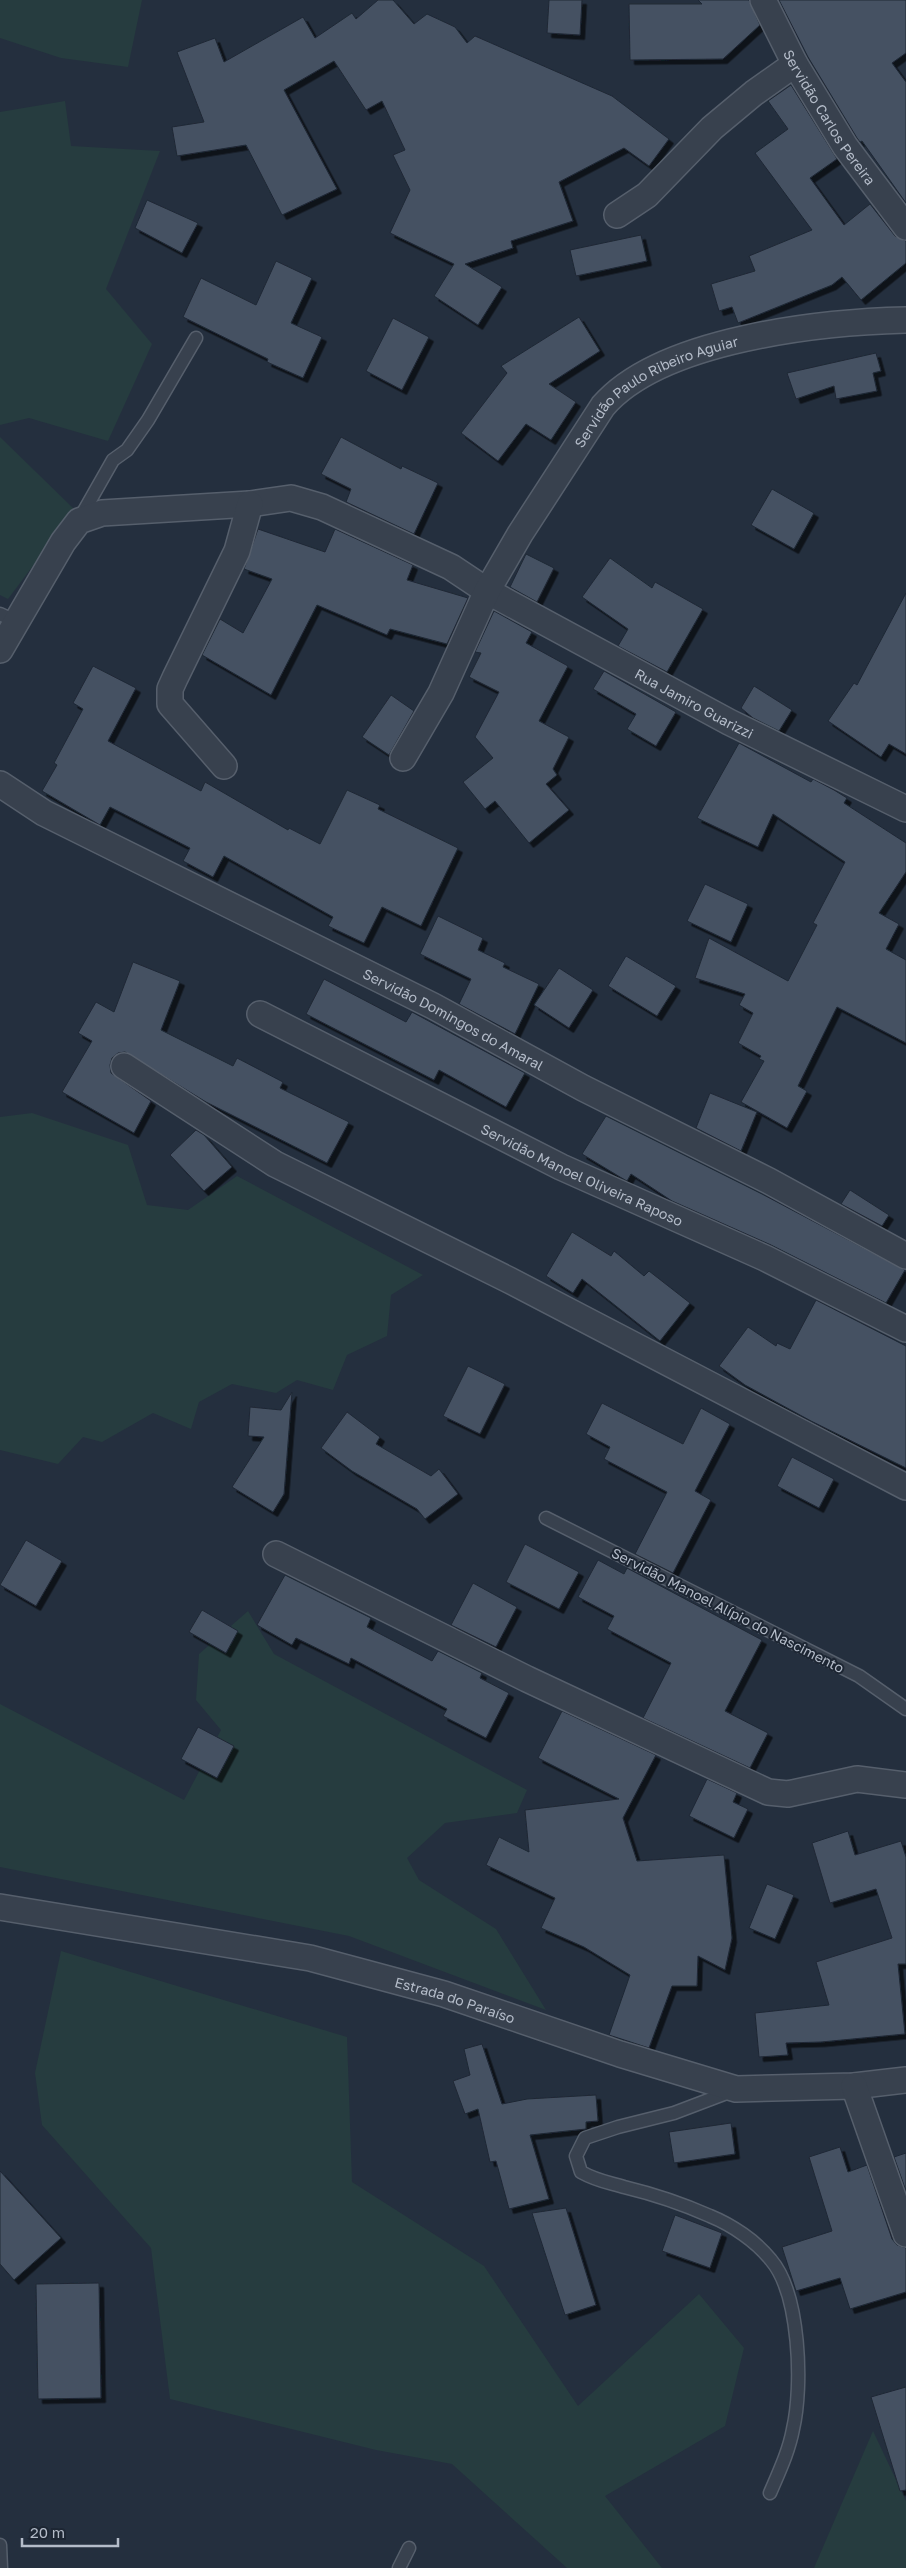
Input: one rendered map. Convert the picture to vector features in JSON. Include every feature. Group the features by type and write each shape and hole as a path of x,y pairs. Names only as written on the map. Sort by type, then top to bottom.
{"street":[{"name":"Servidão Carlos Pereira","path":"763,0 795,64 845,146 906,227"},
{"path":"617,215 647,195 712,128 754,93 795,64"},
{"name":"Servidão Paulo Ribeiro Aguiar","path":"403,758 441,693 487,591 520,534 603,406 615,393 641,374 676,359 734,341 809,326 906,320"},
{"name":"Rua Jamiro Guarizzi","path":"79,521 102,513 126,510 250,504 291,498 322,506 452,567 487,591 729,722 906,809"},
{"path":"224,766 170,704 169,698 175,678 237,551 250,504"},
{"path":"0,650 8,618 79,521"},
{"name":"Servidão Domingos do Amaral","path":"0,784 44,813 433,1006 583,1088 769,1181 906,1256"},
{"name":"Servidão Manoel Oliveira Raposo","path":"260,1014 561,1167 765,1258 906,1329"},
{"path":"124,1066 275,1164 509,1280 906,1487"},
{"path":"276,1554 527,1679 768,1792 788,1794 857,1779 906,1785"},
{"name":"Estrada do Paraíso","path":"0,1907 310,1958 444,1994 620,2054 736,2089 854,2086 906,2080"},
{"path":"854,2086 906,2234"}],"lane":[{"path":"79,521 113,460 126,450 148,420 196,338"},
{"name":"Servidão Manoel Alípio do Nascimento","path":"546,1518 859,1676 906,1709"},
{"path":"736,2089 674,2113 618,2127 585,2138 576,2156 582,2172 599,2182 622,2186 710,2216 739,2231 772,2260 788,2293 793,2316 798,2348 799,2392 793,2429 784,2461 770,2493"},
{"path":"0,2545 1,2568"},
{"path":"399,2568 409,2548"}],"green space":[{"path":"0,0 142,0 128,67 61,58 0,38"},
{"path":"65,101 71,146 160,151 106,289 152,344 108,441 29,418 0,425 0,112"},
{"path":"0,437 75,510 8,599 0,595"},
{"path":"32,1113 128,1145 147,1205 188,1210 237,1176 423,1275 391,1295 387,1336 347,1355 333,1390 297,1380 276,1393 232,1384 199,1402 191,1429 153,1413 102,1442 83,1437 58,1464 0,1450 0,1117"},
{"path":"248,1611 274,1654 527,1790 517,1813 445,1823 407,1858 419,1880 496,1929 546,2010 349,1936 0,1867 0,1704 184,1800 221,1730 196,1700 199,1654"},
{"path":"61,1951 347,2037 352,2182 484,2266 578,2406 699,2294 744,2348 725,2426 605,2496 662,2568 567,2568 452,2464 376,2450 170,2399 151,2248 42,2125 35,2073"},
{"path":"873,2431 906,2501 906,2568 814,2568"}],"building":[{"path":"378,0 393,0 414,24 427,14 455,27 467,43 475,36 612,96 669,139 649,166 624,148 559,182 573,221 511,241 513,248 465,264 502,287 478,325 434,296 454,264 390,233 410,190 393,155 405,150 382,101 366,110 334,61 284,90 337,189 282,215 246,145 177,156 172,127 204,122 177,52 215,38 224,62 303,17 315,38 352,13 356,19"},
{"path":"549,0 582,0 580,35 547,33"},
{"path":"698,0 749,0 760,25 723,59 630,60 629,4 702,4"},
{"path":"779,0 906,0 906,53 892,63 906,82 906,203 862,141 860,142 857,138 808,57"},
{"path":"791,85 837,159 810,178 844,225 870,204 895,236 906,241 906,263 861,300 842,277 832,285 738,323 732,307 719,311 711,284 755,271 749,256 812,230 755,153 788,129 768,101"},
{"path":"147,200 198,223 182,253 135,228"},
{"path":"641,235 647,261 576,276 570,250"},
{"path":"276,261 312,278 291,323 322,337 303,378 267,362 268,359 183,317 201,278 256,305"},
{"path":"579,317 600,351 549,384 576,402 551,440 526,424 498,461 461,433 507,373 501,366"},
{"path":"393,318 429,337 402,390 366,371"},
{"path":"876,353 881,371 873,373 877,391 836,399 834,386 796,399 787,373"},
{"path":"341,437 401,469 402,466 438,483 414,534 346,502 351,489 321,474"},
{"path":"772,489 814,513 794,549 751,525"},
{"path":"258,529 325,552 335,529 413,565 407,580 468,598 447,644 390,629 387,635 317,605 271,695 202,655 220,619 243,633 272,579 244,569"},
{"path":"526,554 554,568 537,602 510,587"},
{"path":"610,558 652,588 655,582 703,609 667,672 618,646 628,629 582,597"},
{"path":"906,593 906,754 889,744 881,757 828,721 854,683 857,685"},
{"path":"494,611 532,632 526,643 568,666 539,721 569,737 553,769 557,775 546,784 569,810 529,843 495,801 485,809 463,782 493,758 475,737 499,692 469,677 481,653 475,652"},
{"path":"93,666 136,688 108,741 201,791 205,782 288,830 289,828 320,844 347,790 380,805 378,809 458,848 421,926 382,907 364,943 328,926 333,917 224,856 213,877 183,861 190,848 110,807 100,825 42,791 57,765 54,763 83,709 73,703"},
{"path":"604,671 676,712 656,746 627,729 636,714 593,689"},
{"path":"754,686 792,710 779,731 753,718 741,708"},
{"path":"391,695 414,711 389,755 362,737"},
{"path":"739,743 811,782 813,779 834,790 847,798 844,803 906,843 906,872 879,913 899,924 886,949 906,960 906,1043 837,1007 798,1086 807,1091 787,1128 741,1102 764,1061 759,1059 761,1056 738,1043 753,1013 739,1005 745,994 695,978 709,938 788,981 817,925 813,923 845,862 773,814 758,847 697,818"},
{"path":"705,884 748,904 731,942 687,921"},
{"path":"438,916 483,938 478,950 505,963 503,967 539,984 515,1034 459,1004 471,979 420,954"},
{"path":"626,956 676,986 657,1016 608,986"},
{"path":"133,962 180,981 161,1030 233,1066 237,1058 283,1082 280,1088 349,1122 327,1163 206,1102 125,1052 118,1053 112,1058 110,1065 111,1073 151,1101 134,1133 62,1092 92,1041 78,1033 96,1002 114,1012"},
{"path":"559,968 593,990 569,1028 534,1005"},
{"path":"324,979 406,1022 412,1012 525,1073 506,1107 439,1070 434,1080 306,1014"},
{"path":"710,1093 757,1112 741,1151 696,1128"},
{"path":"606,1116 762,1194 905,1270 886,1303 771,1245 672,1201 631,1174 627,1181 582,1154"},
{"path":"196,1130 204,1135 232,1167 204,1191 170,1155"},
{"path":"850,1190 889,1215 882,1226 841,1204"},
{"path":"572,1232 611,1256 614,1251 644,1276 649,1271 690,1303 660,1341 582,1279 573,1293 546,1276"},
{"path":"816,1300 906,1346 906,1468 811,1421 745,1385 719,1366 748,1327 776,1346 777,1343 790,1349"},
{"path":"468,1366 505,1384 480,1434 443,1416"},
{"path":"292,1392 284,1494 273,1512 232,1487 264,1437 248,1436 250,1407 281,1410"},
{"path":"602,1403 683,1444 701,1408 730,1424 695,1491 711,1500 673,1573 635,1554 667,1492 604,1459 610,1447 586,1434"},
{"path":"347,1412 380,1437 376,1444 431,1476 439,1469 458,1494 425,1519 417,1509 352,1471 321,1448"},
{"path":"792,1457 834,1479 819,1508 777,1486"},
{"path":"26,1540 62,1561 36,1606 0,1585"},
{"path":"525,1544 579,1572 559,1609 506,1582"},
{"path":"598,1560 624,1574 627,1568 762,1640 725,1711 768,1733 750,1768 643,1718 671,1663 607,1629 614,1616 578,1597"},
{"path":"285,1575 371,1618 367,1627 432,1661 438,1651 482,1673 480,1678 509,1693 486,1738 443,1716 447,1709 351,1658 349,1664 296,1638 292,1645 257,1625"},
{"path":"473,1583 517,1607 496,1647 451,1625"},
{"path":"202,1610 238,1631 226,1653 189,1632"},
{"path":"562,1711 656,1755 623,1818 637,1861 724,1855 732,1938 725,1970 698,1956 697,1986 672,1986 649,2048 609,2035 630,1975 584,1947 541,1928 555,1898 486,1865 499,1837 529,1852 525,1810 619,1799 538,1758"},
{"path":"198,1727 234,1746 217,1778 181,1759"},
{"path":"707,1779 737,1793 733,1802 748,1809 734,1838 689,1816"},
{"path":"848,1831 855,1855 901,1841 906,1857 906,1964 898,1964 905,2034 821,2042 786,2043 788,2055 759,2057 755,2013 829,2005 816,1962 892,1938 876,1889 830,1903 812,1843"},
{"path":"767,1884 794,1895 775,1939 749,1928"},
{"path":"482,2044 502,2104 527,2099 596,2095 598,2121 586,2122 586,2129 530,2135 549,2199 509,2209 496,2161 490,2162 478,2109 465,2114 453,2081 470,2075 464,2049"},
{"path":"731,2123 735,2154 674,2163 669,2132"},
{"path":"840,2147 848,2172 867,2165 892,2239 897,2245 906,2248 906,2292 850,2309 840,2278 796,2291 782,2247 832,2231 809,2157"},
{"path":"906,2153 906,2191 894,2157"},
{"path":"0,2171 61,2238 14,2280 0,2264"},
{"path":"566,2208 596,2305 565,2315 532,2213"},
{"path":"675,2215 722,2233 710,2268 662,2251"},
{"path":"99,2283 101,2398 38,2399 36,2284"},
{"path":"906,2387 906,2490 900,2491 871,2397"}]}
